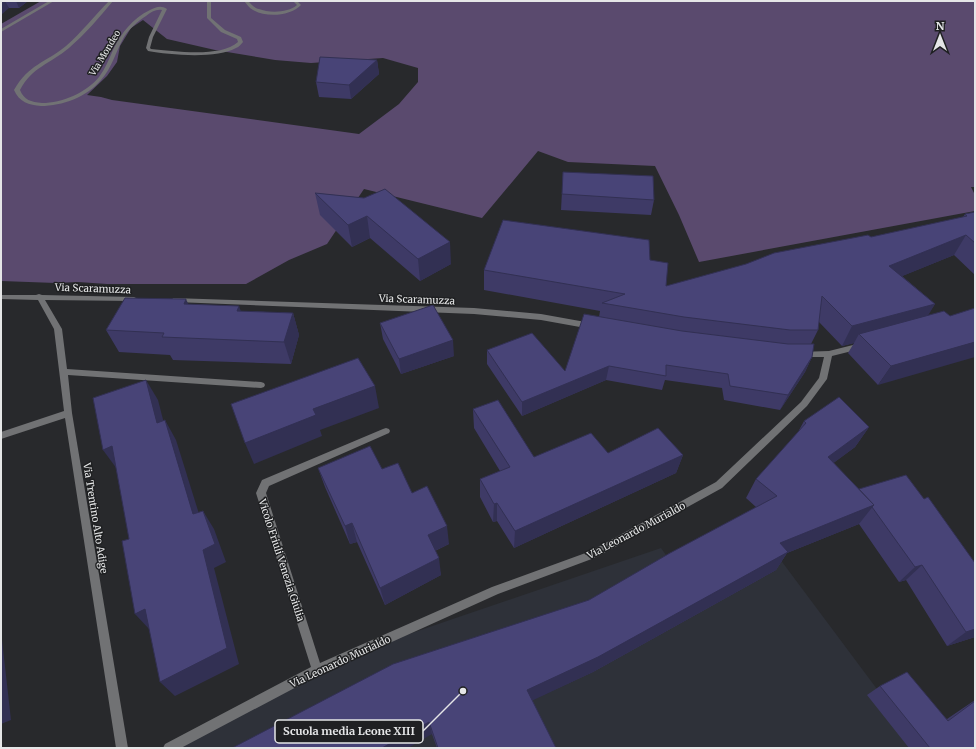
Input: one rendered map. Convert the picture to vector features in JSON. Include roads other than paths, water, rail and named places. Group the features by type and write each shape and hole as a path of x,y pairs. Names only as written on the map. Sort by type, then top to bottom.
{"street":[{"path":"1,31 52,1"},
{"name":"Via Mondeo","path":"111,1 84,32 61,52 35,67 25,76 17,90 19,96 29,104 52,104 72,98 92,86 98,82 112,59 123,36 149,12 158,7 165,9 151,37 148,48 150,50 176,53 205,53 237,46 241,42 239,38 223,31 209,18 209,1"},
{"path":"246,1 255,9 269,12 285,11 296,8 299,5 295,1"},
{"name":"Via Scaramuzza","path":"1,296 140,299"},
{"name":"Via Trentino Alto Adige","path":"39,296 58,329 68,414 122,748"},
{"name":"Via Scaramuzza","path":"170,300 474,311 541,317 602,328"},
{"path":"797,354 829,354 867,344"},
{"name":"Via Leonardo Murialdo","path":"169,748 317,670 496,590 594,554 719,485 804,404 823,379 829,354"},
{"path":"63,372 261,385"},
{"path":"1,436 68,414"},
{"name":"Vicolo Friuli Venezia Giulia","path":"317,670 261,493 265,483 386,431"}],"place":[{"name":"Scuola media Leone XIII","path":"463,691"}]}
